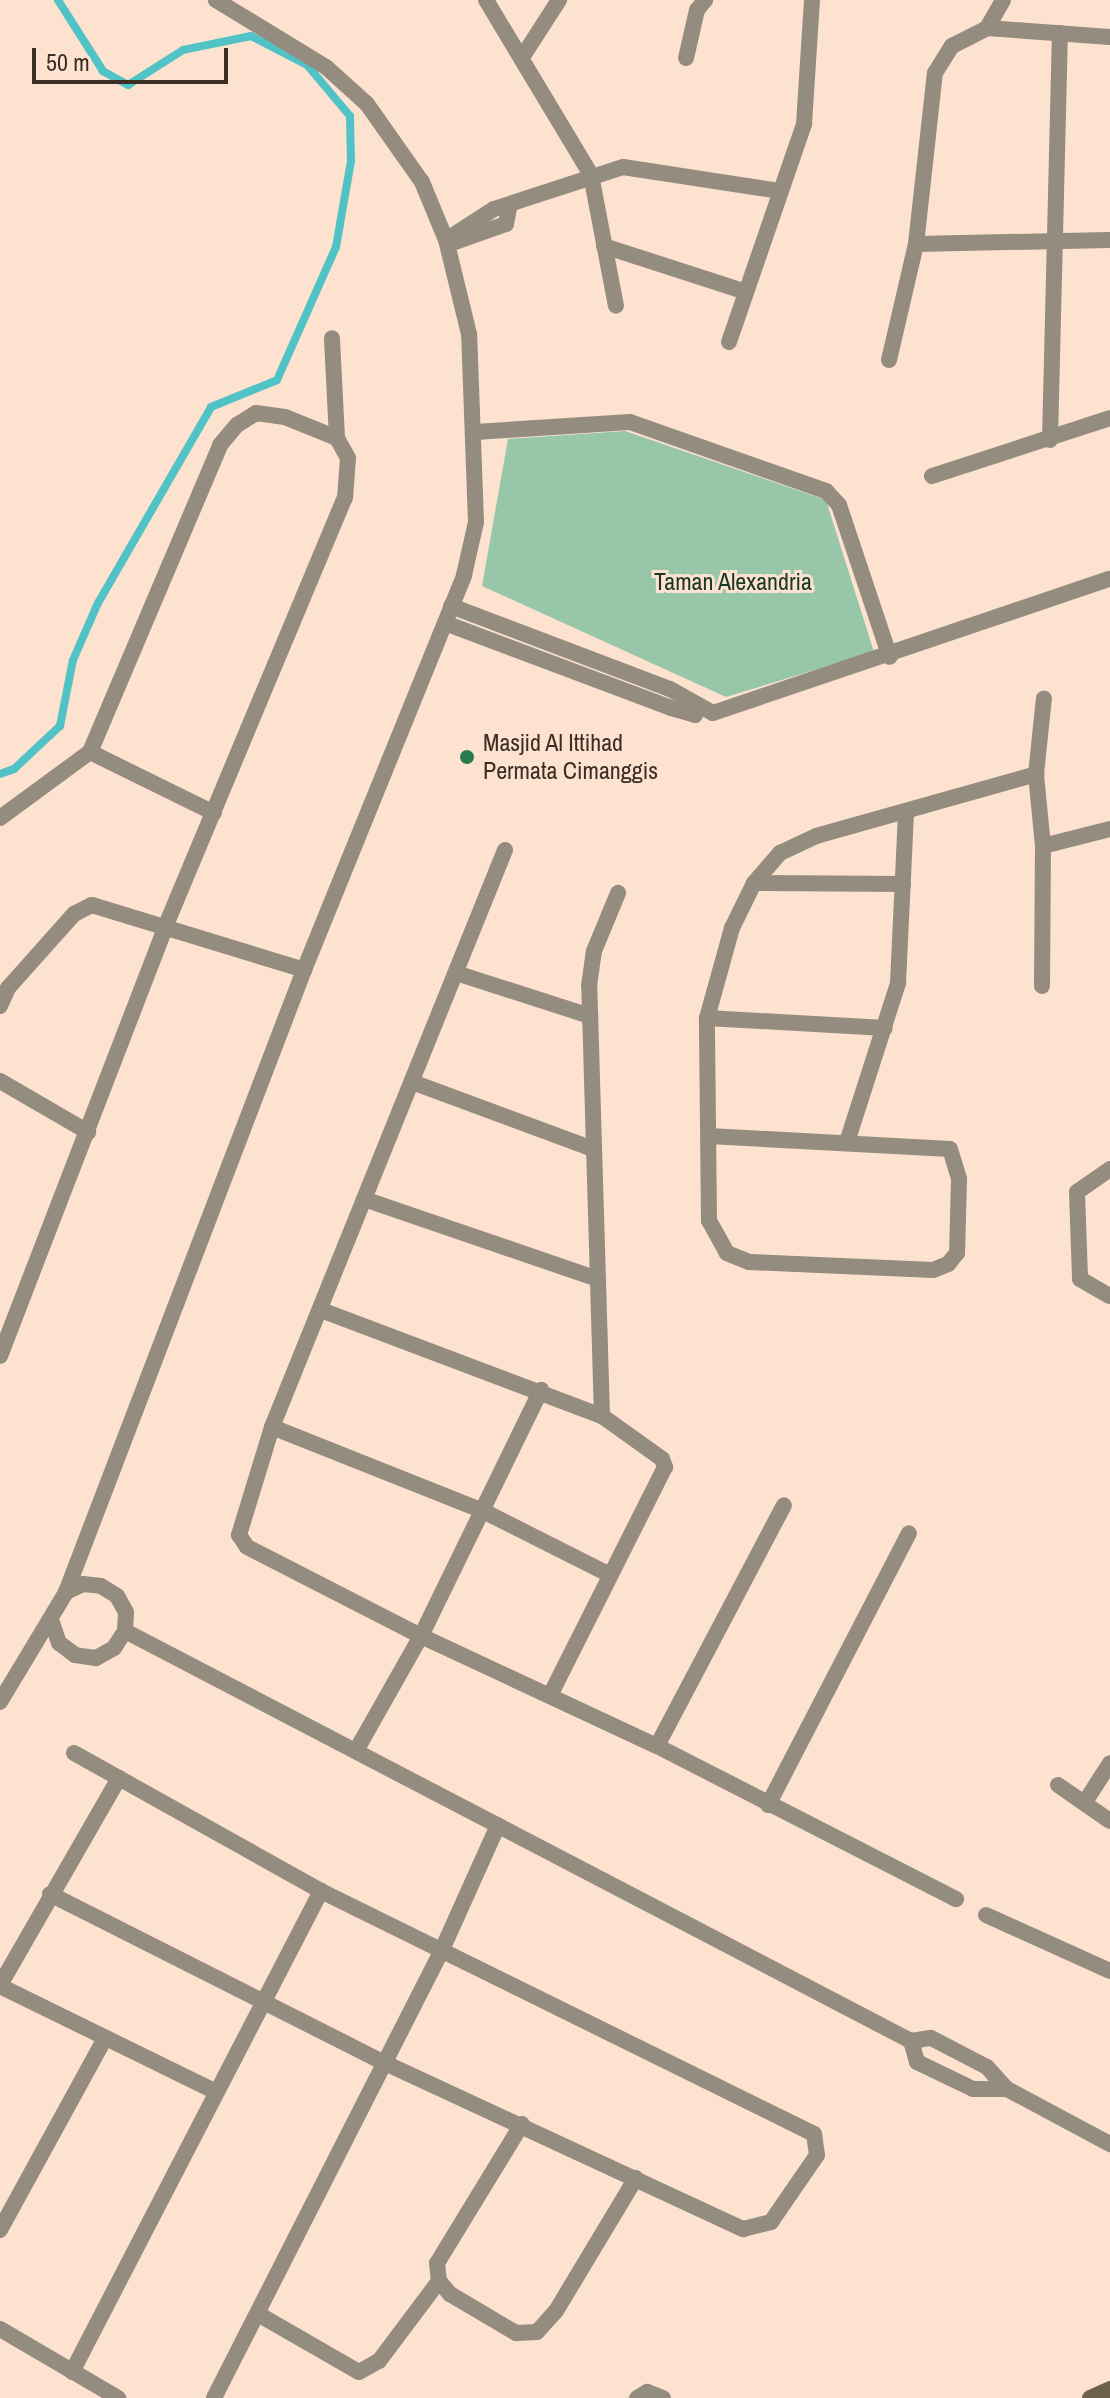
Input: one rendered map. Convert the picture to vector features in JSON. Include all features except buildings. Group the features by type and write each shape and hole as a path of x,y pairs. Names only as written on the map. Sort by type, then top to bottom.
{"main road":[{"path":"1090,2398 1110,2389"}],"street":[{"path":"0,1702 52,1623 66,1592 304,970 445,623 476,522 469,334 447,243 422,182 367,104 289,41 216,0"},
{"path":"486,0 523,56 591,175 616,306"},
{"path":"523,56 559,0"},
{"path":"686,58 697,10 705,0"},
{"path":"729,342 804,124 812,0"},
{"path":"987,28 1003,0"},
{"path":"889,360 916,244 935,73 952,46 987,28 1110,37"},
{"path":"1050,440 1060,33"},
{"path":"447,243 471,220 591,175 635,166 779,191"},
{"path":"916,244 1054,244 1110,240"},
{"path":"604,246 746,292"},
{"path":"0,1356 166,925 345,498 348,458 337,438 332,338"},
{"path":"0,818 90,752 220,445 256,413 285,417 337,438"},
{"path":"932,476 1110,418"},
{"path":"475,432 630,422 826,491 839,505 890,657"},
{"path":"451,606 670,689 713,713 736,710 1110,579"},
{"path":"445,623 671,708 695,715 698,706"},
{"path":"1042,986 1043,846 1036,774 1044,698"},
{"path":"90,752 214,813"},
{"path":"709,1136 848,1139 950,1149 959,1179 957,1253 948,1264 933,1270 749,1262 727,1253 709,1221 707,1018 732,928 754,883 780,853 804,842 1036,774"},
{"path":"848,1139 898,983 906,812"},
{"path":"1043,846 1110,829"},
{"path":"505,850 272,1427 239,1520 247,1547 421,1636 657,1746 956,1899"},
{"path":"754,883 903,884"},
{"path":"602,1416 590,1016 594,951 618,893"},
{"path":"0,1006 4,987 82,908 166,925 304,970"},
{"path":"456,973 590,1016"},
{"path":"707,1018 885,1028"},
{"path":"0,1081 88,1132"},
{"path":"412,1082 593,1149"},
{"path":"1110,1169 1077,1192 1080,1279 1110,1296"},
{"path":"364,1199 598,1279"},
{"path":"321,1310 541,1390 602,1416 656,1453 665,1467 550,1696"},
{"path":"357,1749 421,1636 541,1390"},
{"path":"272,1427 483,1511 610,1575"},
{"path":"657,1746 784,1505"},
{"path":"768,1805 909,1533"},
{"path":"52,1623 59,1643 75,1655 96,1658 114,1648 125,1631 117,1596 83,1584 66,1592"},
{"path":"125,1631 357,1749 911,2041 931,2038 987,2067 1007,2089 1110,2144"},
{"path":"50,1894 385,2063 743,2229 758,2230 771,2222 819,2144 814,2134 321,1891 74,1753"},
{"path":"1085,1802 1110,1763"},
{"path":"119,1778 0,1986 214,2091"},
{"path":"1058,1785 1110,1821"},
{"path":"214,2398 441,1952 498,1825"},
{"path":"72,2372 214,2091 321,1891"},
{"path":"986,1915 1110,1971"},
{"path":"0,2230 105,2038"},
{"path":"911,2041 917,2062 973,2089 1007,2089"},
{"path":"522,2124 437,2263 439,2281 450,2294 516,2333 537,2332 556,2311 636,2178"},
{"path":"258,2314 359,2372 379,2361 439,2281"},
{"path":"0,2329 118,2398"},
{"path":"637,2398 647,2392 663,2398"}],"green space":[{"name":"Taman Alexandria","path":"625,431 826,500 874,652 726,697 482,586 508,439"}],"waterway":[{"path":"0,774 14,769 60,726 73,660 98,603 211,407 277,380 336,247 351,161 350,116 307,65 251,36 183,50 128,85 103,71 58,0"}],"place":[{"name":"Masjid Al Ittihad Permata Cimanggis","path":"467,757"}]}
